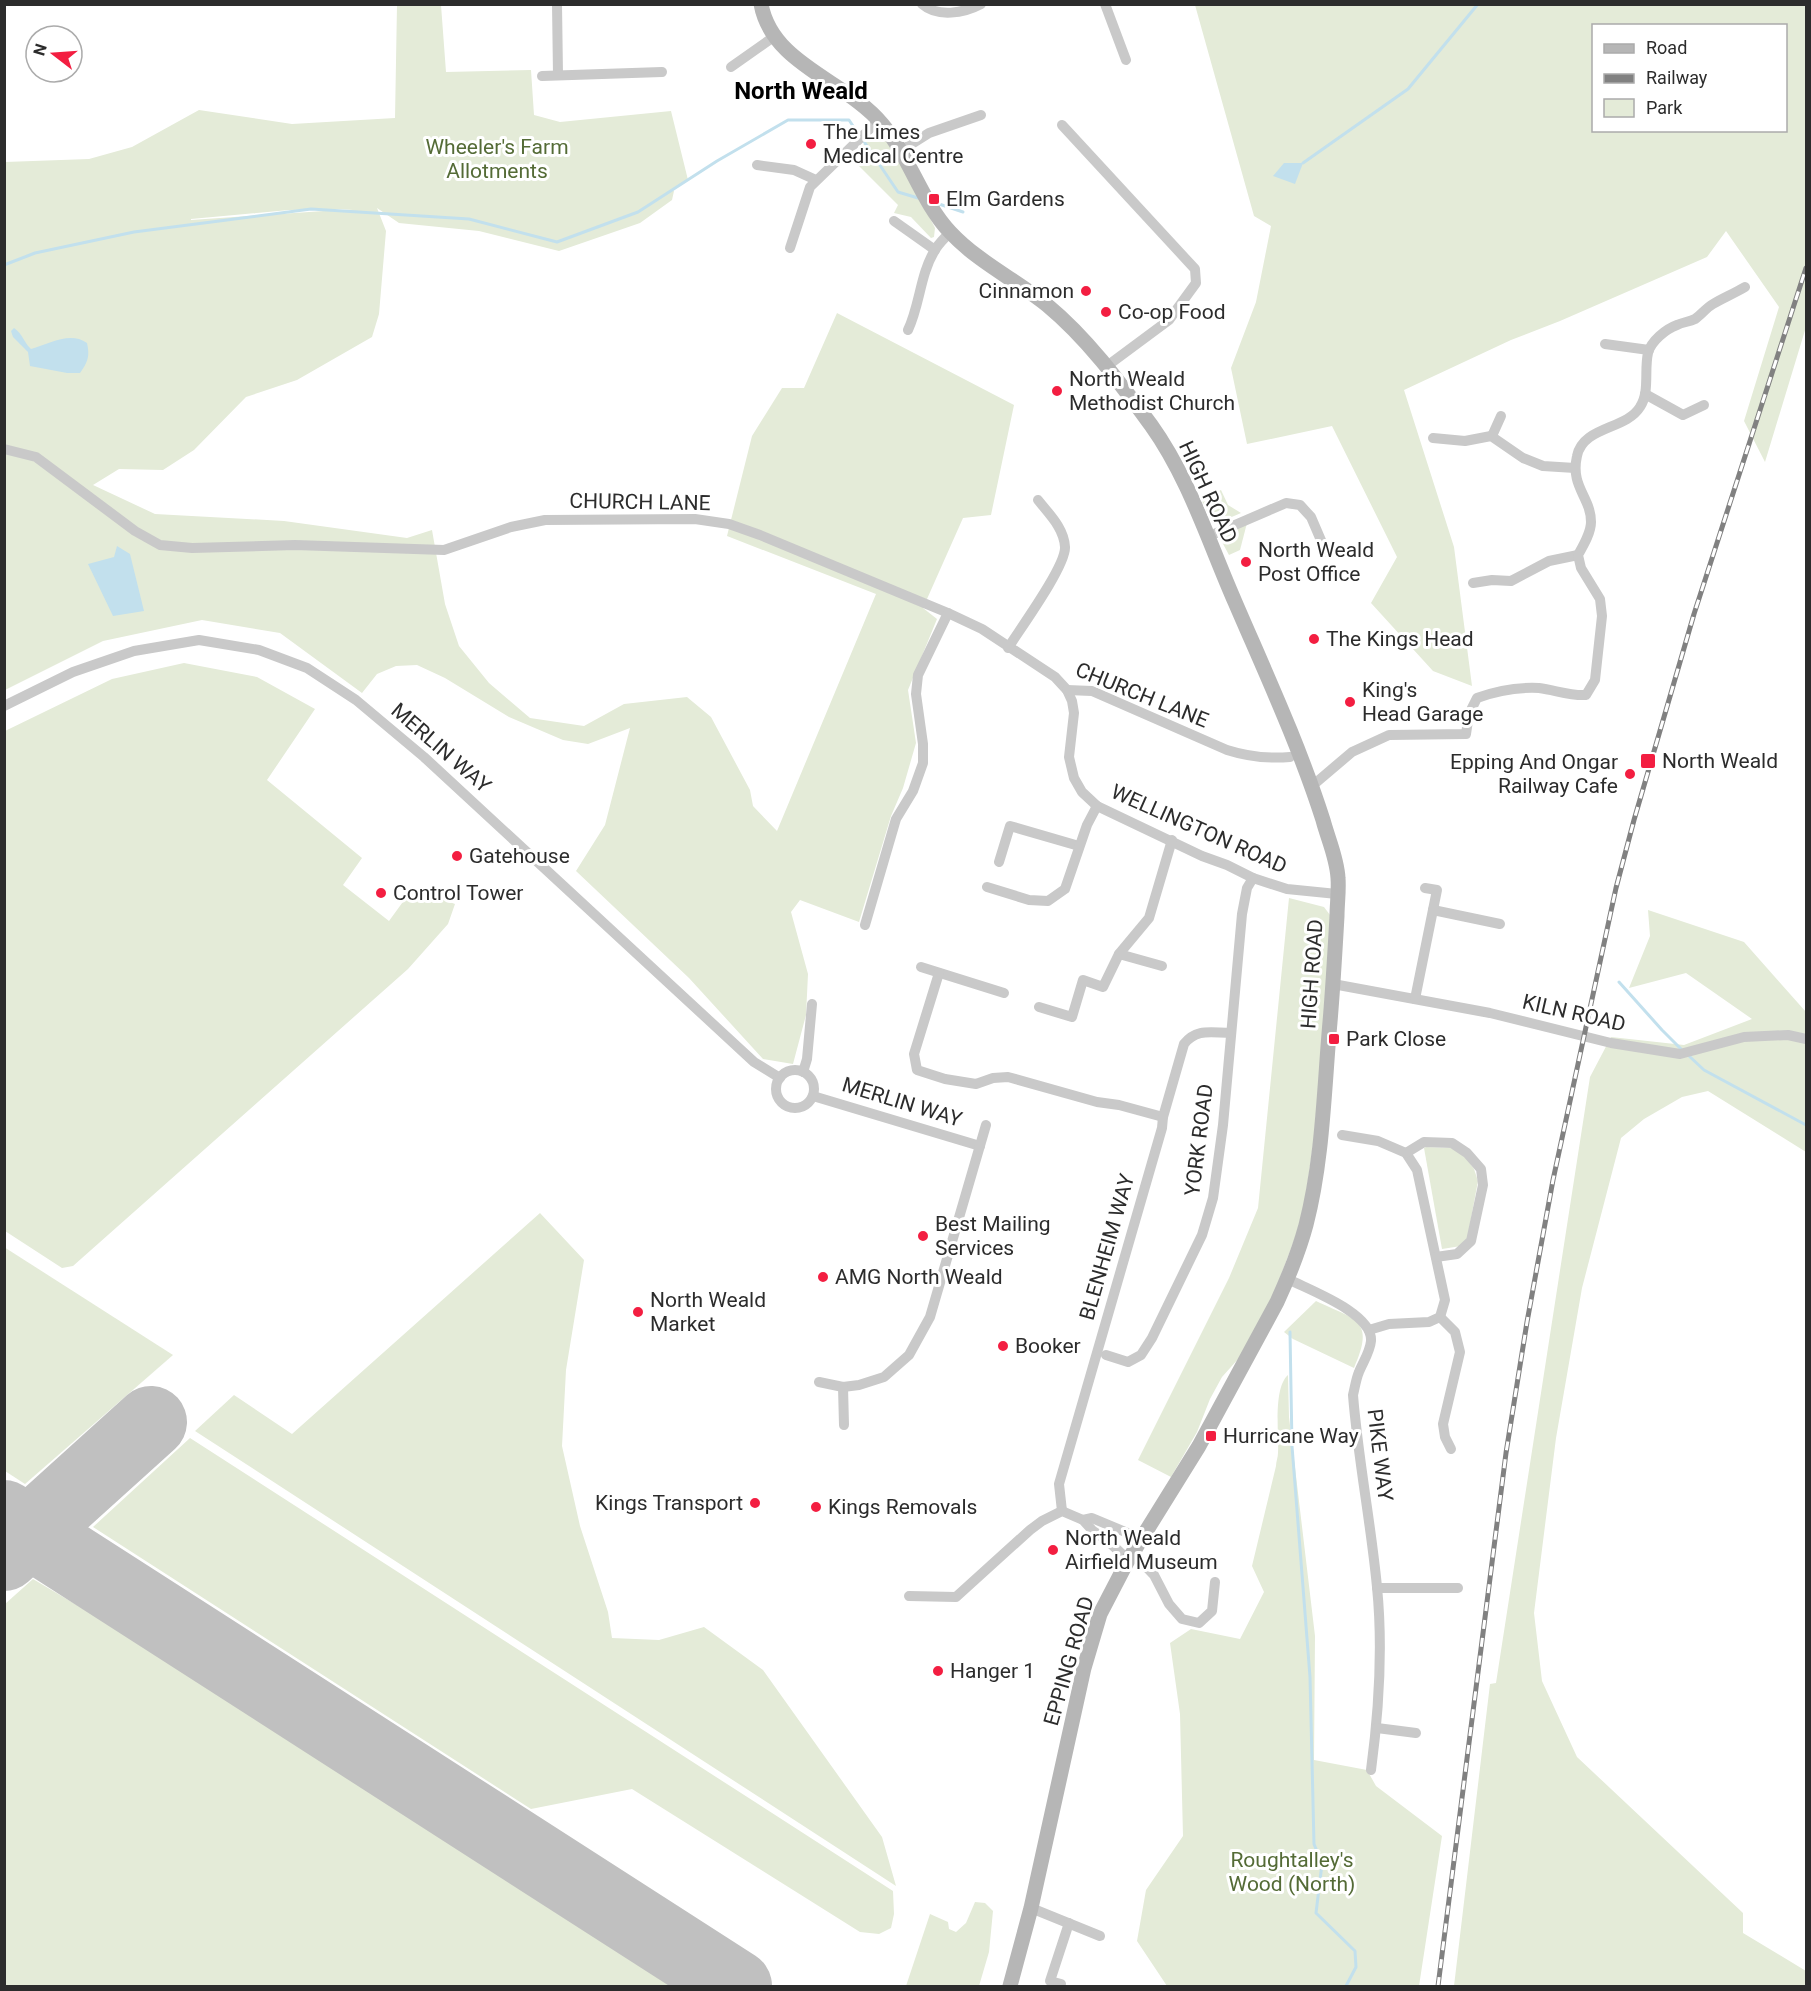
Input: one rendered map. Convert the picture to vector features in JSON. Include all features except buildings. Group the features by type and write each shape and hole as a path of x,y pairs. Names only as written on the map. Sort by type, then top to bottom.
{"main road":[{"name":"HIGH ROAD","path":"761,4 763,14 775,36 794,57 849,95 879,120 902,150 929,204 950,232 1070,326 1107,366 1154,429 1186,484 1278,701 1312,786 1335,860 1339,881 1333,984 1316,1174 1306,1226 1288,1280"},
{"name":"EPPING ROAD","path":"1010,1986 1031,1908 1094,1632 1112,1588 1210,1427 1288,1280"}],"street":[{"path":"557,4 558,75"},
{"path":"922,4 928,10 943,13 971,10 981,4"},
{"path":"1105,4 1126,60"},
{"path":"731,67 775,36"},
{"path":"542,76 662,72"},
{"path":"902,150 929,133 981,115"},
{"path":"790,248 810,187 879,120"},
{"path":"1062,125 1195,268 1196,283 1169,320 1107,366"},
{"path":"757,165 794,170 816,180"},
{"path":"894,220 935,250"},
{"path":"908,330 915,315 927,266 935,250 950,232"},
{"path":"1312,786 1352,752 1389,735 1466,734 1469,714 1478,698 1495,691 1538,688 1576,695 1586,694 1595,680 1602,616 1600,599 1581,568 1578,555 1591,523 1588,508 1578,487 1575,468 1577,452 1588,438 1626,420 1640,407 1645,394 1649,350 1659,337 1676,325 1694,319 1712,305 1745,287"},
{"path":"1605,344 1649,350"},
{"path":"1645,394 1683,415 1704,405"},
{"path":"1492,436 1501,416"},
{"path":"1433,438 1465,441 1492,436 1523,458 1543,466 1575,468"},
{"name":"CHURCH LANE","path":"4,449 36,457 135,531 160,545 192,548 295,545 444,550 511,527 545,520 695,519 729,524 982,629 1054,677 1067,690 1092,691 1238,754 1270,759 1290,757"},
{"path":"1008,648 1059,569 1066,549 1061,529 1038,500"},
{"path":"1207,537 1286,503 1300,505 1311,517 1326,552"},
{"path":"1473,583 1511,580 1549,561 1578,555"},
{"path":"865,925 896,819 913,791 923,763 923,744 916,694 918,675 948,613"},
{"name":"MERLIN WAY","path":"4,706 73,672 134,651 199,640 259,650 307,668 356,700 424,757 754,1062 780,1078"},
{"name":"WELLINGTON ROAD","path":"1067,690 1074,712 1069,757 1074,778 1082,792 1097,806 1253,878 1287,889 1338,894"},
{"path":"987,887 1029,900 1048,901 1065,888 1087,825 1097,806"},
{"path":"999,862 1010,826 1079,846"},
{"path":"1039,1007 1072,1017 1083,981 1103,987 1119,954 1149,918 1172,840"},
{"name":"YORK ROAD","path":"1106,1355 1128,1362 1142,1355 1202,1234 1213,1198 1218,1169 1242,914 1247,888 1253,878"},
{"path":"1415,999 1437,890 1425,888"},
{"path":"1433,910 1500,924"},
{"path":"1119,954 1162,966"},
{"path":"921,967 1004,993"},
{"path":"939,972 914,1054 917,1070 945,1079 976,1084 993,1078 1008,1077 1097,1102 1119,1105 1163,1117"},
{"name":"KILN ROAD","path":"1333,984 1522,1020 1611,1043 1680,1054 1744,1037 1788,1035 1806,1039"},
{"path":"803,1072 807,1059 812,1004"},
{"name":"BLENHEIM WAY","path":"1062,1511 1059,1484 1184,1044 1191,1035 1202,1032 1231,1033"},
{"path":"793,1071 803,1072 811,1079 814,1090 810,1101 801,1107 785,1105 778,1095 777,1084 780,1078 793,1071"},
{"name":"MERLIN WAY","path":"813,1096 980,1146"},
{"name":"MERLIN WAY","path":"819,1382 843,1387 884,1377 909,1355 930,1317 986,1125"},
{"path":"1288,1280 1349,1310 1363,1321 1369,1330 1389,1324 1429,1322 1440,1317 1445,1300 1417,1170 1406,1153 1378,1141 1342,1135"},
{"path":"1406,1153 1424,1142 1452,1143 1467,1153 1481,1169 1483,1185 1471,1240 1457,1254 1436,1257"},
{"path":"1440,1317 1455,1332 1460,1352 1443,1424 1444,1437 1450,1449"},
{"name":"PIKE WAY","path":"1369,1330 1371,1341 1357,1375 1353,1395 1377,1588 1379,1656 1377,1728 1371,1770"},
{"path":"843,1387 844,1425"},
{"path":"909,1596 956,1597 1030,1530 1062,1511 1083,1520 1124,1556 1130,1557 1154,1575 1169,1604 1182,1619 1199,1623 1212,1611 1215,1582"},
{"path":"1083,1520 1092,1518 1142,1539"},
{"path":"1377,1588 1458,1588"},
{"path":"1377,1728 1416,1733"},
{"path":"1031,1908 1100,1936"},
{"path":"1061,1984 1050,1981 1069,1923"}],"green space":[{"name":"Wheeler's Farm Allotments","path":"397,5 441,5 446,72 531,70 534,115 560,122 671,111 688,180 672,190 674,191 672,200 640,223 559,251 479,231 399,223 377,208 386,231 379,314 372,337 297,380 246,397 194,450 163,470 119,469 93,485 155,514 284,521 407,538 432,530 445,604 459,646 489,683 530,718 584,726 624,704 687,697 711,717 750,790 753,806 777,831 876,594 727,536 752,436 782,388 804,388 837,313 1014,405 991,515 963,518 923,608 937,619 908,690 916,743 859,922 800,900 791,912 808,974 806,1015 793,1064 763,1059 689,978 576,871 605,825 630,728 588,744 563,740 509,717 445,678 417,665 396,666 377,674 362,693 280,633 202,620 103,641 5,690 5,162 89,159 132,147 199,110 292,124 395,118","holes":["353,209 191,220 289,210"]},
{"path":"1195,5 1806,5 1806,327 1765,462 1744,421 1779,307 1726,231 1707,257 1511,340 1404,390 1454,547 1472,686 1433,671 1371,603 1397,557 1332,426 1247,444 1231,368 1256,302 1271,226 1254,216"},
{"path":"874,135 886,138 935,228 934,237 931,238 911,217 894,213 898,205 850,157"},
{"path":"1221,490 1228,505 1241,513 1220,522 1210,518 1201,499"},
{"path":"1247,523 1240,550 1229,555 1222,542 1226,534"},
{"path":"184,663 257,677 315,709 267,780 362,858 343,885 389,921 413,888 455,904 448,924 408,969 73,1266 62,1268 5,1231 5,731 112,679"},
{"path":"1289,898 1324,907 1330,915 1327,985 1314,1137 1305,1201 1296,1235 1272,1299 1239,1358 1222,1377 1210,1399 1197,1432 1171,1477 1138,1460 1229,1278 1258,1208"},
{"path":"1648,910 1744,942 1806,1012 1806,1152 1708,1091 1682,1097 1644,1119 1621,1138 1582,1288 1556,1438 1534,1613 1542,1681 1577,1757 1743,1913 1743,1933 1806,1971 1806,1986 1454,1986 1490,1684 1496,1683 1590,1077 1611,1037 1684,1045 1752,1019 1686,973 1629,988 1650,936"},
{"path":"1424,1148 1451,1148 1464,1155 1474,1169 1478,1181 1467,1240 1461,1246 1442,1249"},
{"path":"540,1213 584,1260 566,1370 562,1446 580,1526 608,1612 612,1638 659,1640 704,1627 763,1670 882,1837 896,1886 195,1431 234,1395 292,1434"},
{"path":"4,1247 173,1355 25,1484 5,1471"},
{"path":"1316,1301 1351,1318 1362,1330 1363,1340 1354,1368 1293,1339 1284,1332"},
{"name":"Roughtalley's Wood (North)","path":"1288,1375 1289,1417 1315,1636 1314,1760 1367,1770 1376,1786 1442,1836 1419,1986 1167,1986 1137,1941 1146,1890 1183,1836 1180,1714 1170,1643 1191,1629 1240,1639 1264,1592 1252,1566 1276,1466 1280,1390"},
{"path":"190,1438 893,1891 894,1914 891,1928 879,1934 860,1932 632,1789 531,1809 93,1527"},
{"path":"33,1579 112,1626 671,1986 5,1986 5,1604"},
{"path":"975,1902 985,1903 993,1911 989,1952 979,1986 906,1986 930,1914 948,1922 949,1929 956,1932 966,1923"}],"water":[{"path":"1284,163 1303,163 1295,184 1273,176"},
{"path":"14,328 31,349 67,338 87,343 88,359 85,366 80,373 67,373 30,366 28,352 13,337 11,331"},
{"path":"117,546 130,554 144,611 113,616 88,564 114,557"}],"waterway":[{"path":"1303,163 1408,89 1478,4"},
{"path":"4,265 35,253 134,232 311,209 469,219 557,242 638,212 717,161 788,120 849,120 859,135"},
{"path":"863,140 898,192 918,198"},
{"path":"936,203 963,212"},
{"path":"1619,982 1683,1051"},
{"path":"1688,1055 1704,1070 1806,1125"},
{"path":"1290,1332 1292,1446 1310,1677 1314,1844 1322,1864 1316,1913 1355,1951 1356,1967 1346,1986"}],"runway":[{"path":"4,1555 151,1422"},
{"path":"4,1516 736,1986"}],"railway":[{"path":"1438,1986 1506,1453 1553,1180 1616,888 1634,820 1694,614 1806,268"}],"place":[{"name":"The Limes Medical Centre","path":"811,144"},
{"name":"Elm Gardens","path":"934,199"},
{"name":"Cinnamon","path":"1086,291"},
{"name":"Co-op Food","path":"1106,312"},
{"name":"North Weald Methodist Church","path":"1057,391"},
{"name":"North Weald Post Office","path":"1246,562"},
{"name":"The Kings Head","path":"1314,639"},
{"name":"King's Head Garage","path":"1350,702"},
{"name":"North Weald","path":"1648,761"},
{"name":"Epping And Ongar Railway Cafe","path":"1630,774"},
{"name":"Gatehouse","path":"457,856"},
{"name":"Control Tower","path":"381,893"},
{"name":"Park Close","path":"1334,1039"},
{"name":"Best Mailing Services","path":"923,1236"},
{"name":"AMG North Weald","path":"823,1277"},
{"name":"North Weald Market","path":"638,1312"},
{"name":"Booker","path":"1003,1346"},
{"name":"Hurricane Way","path":"1211,1436"},
{"name":"Kings Transport","path":"755,1503"},
{"name":"Kings Removals","path":"816,1507"},
{"name":"North Weald Airfield Museum","path":"1053,1550"},
{"name":"Hanger 1","path":"938,1671"}],"district":[{"name":"North Weald","path":"801,91"}]}
